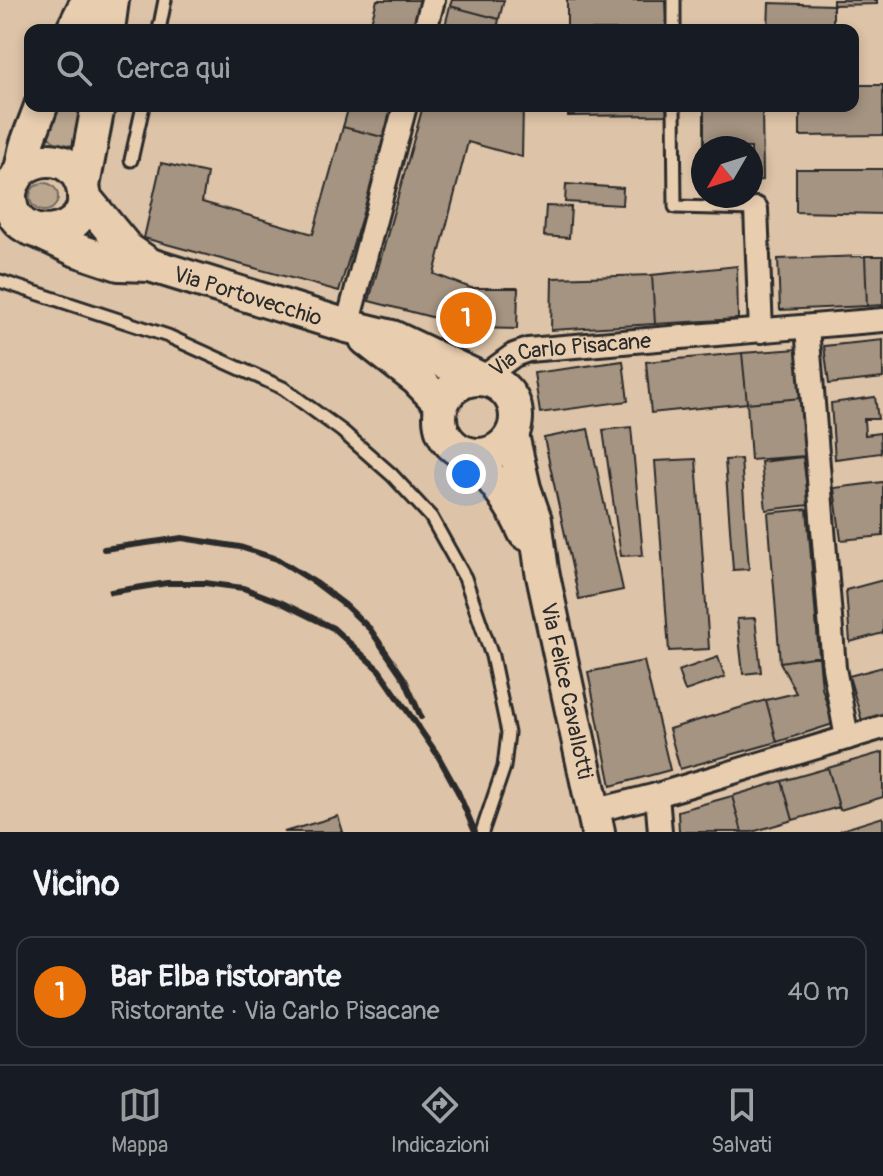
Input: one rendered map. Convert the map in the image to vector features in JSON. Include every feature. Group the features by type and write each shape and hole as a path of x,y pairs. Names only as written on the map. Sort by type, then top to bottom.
{"main road":[{"path":"76,24 88,0"},
{"path":"109,24 112,0"},
{"path":"21,170 39,112"},
{"path":"84,192 78,176 62,162 51,159 30,163 14,181 6,208 27,227 39,232 60,231 78,218 82,208 97,112"},
{"name":"Via Portovecchio","path":"84,192 127,249 150,265"},
{"name":"Via Portovecchio","path":"39,232 77,250 119,264 150,265 347,326"},
{"path":"347,326 417,379 442,405 447,394 457,385 481,379"},
{"name":"Via Carlo Pisacane","path":"347,326 392,337 481,379"},
{"name":"Via Felice Cavallotti","path":"481,379 493,381 504,388 516,410 512,435 535,520 542,571 596,822"},
{"name":"Via Felice Cavallotti","path":"442,405 442,430 448,441 469,454 508,501 542,571"},
{"path":"469,454 494,452 505,445 512,435"}],"street":[{"path":"427,24 433,0"},
{"path":"347,326 403,112"},
{"path":"756,209 761,331"},
{"name":"Via Carlo Pisacane","path":"481,379 514,355 528,350 883,320"},
{"path":"807,327 834,668 847,738"},
{"path":"596,822 657,795 883,727"},
{"path":"657,795 660,832"}],"lane":[{"path":"160,24 165,0"},
{"path":"674,0 674,24"},
{"path":"131,160 142,112"},
{"path":"674,112 675,207 756,209"},
{"path":"0,281 168,336 283,388 342,431 392,475 431,517 465,578 492,656 508,733 504,767 482,832"}],"shaded area":[{"path":"49,112 88,112 74,145 59,144 47,134"},
{"path":"44,183 54,187 58,197 54,207 44,211 34,207 30,197 34,187"}],"building":[{"path":"377,0 422,0 416,24 371,24"},
{"path":"452,0 504,0 499,19 450,6"},
{"path":"567,0 665,0 666,24 567,24"},
{"path":"833,0 877,0 877,4 833,5"},
{"path":"769,3 833,5 833,24 768,24"},
{"path":"450,6 499,19 498,24 446,24"},
{"path":"859,85 883,85 883,135 800,136 800,112 859,112"},
{"path":"347,112 392,112 386,138 343,127"},
{"path":"421,112 523,112 522,157 468,142 434,274 471,288 518,288 517,329 474,328 369,301"},
{"path":"568,112 667,112 667,115 568,116"},
{"path":"704,112 762,112 762,136 704,136"},
{"path":"343,127 386,138 339,291 144,238 161,163 207,173 202,202 313,234"},
{"path":"796,169 883,169 883,214 796,212"},
{"path":"566,184 623,188 622,205 565,202"},
{"path":"546,206 571,207 569,238 544,236"},
{"path":"865,256 867,306 780,310 778,259"},
{"path":"865,256 883,256 883,305 867,306"},
{"path":"737,266 738,319 655,324 652,275"},
{"path":"652,275 655,324 551,330 552,278"},
{"path":"883,340 883,378 829,384 824,346"},
{"path":"798,349 801,398 747,403 742,353"},
{"path":"742,353 747,403 651,413 646,362"},
{"path":"623,361 628,401 540,413 534,373"},
{"path":"875,397 878,419 864,419 865,435 880,433 881,453 835,459 831,403"},
{"path":"801,398 805,456 751,460 747,403"},
{"path":"631,427 643,555 621,556 603,430"},
{"path":"588,429 623,590 579,599 544,438"},
{"path":"803,457 809,505 766,510 761,462"},
{"path":"696,459 709,649 669,651 655,461"},
{"path":"741,459 749,569 733,570 725,460"},
{"path":"883,482 883,536 841,540 834,488"},
{"path":"807,509 819,656 780,662 768,513"},
{"path":"883,580 883,633 850,642 846,590"},
{"path":"755,618 761,672 743,674 737,619"},
{"path":"819,656 822,688 833,724 777,742 766,700 796,693 780,662"},
{"path":"718,657 725,677 685,691 678,671"},
{"path":"644,661 670,770 611,786 588,672"},
{"path":"883,667 883,716 862,721 849,676"},
{"path":"766,700 777,742 680,769 669,729"},
{"path":"883,752 883,797 840,810 828,768"},
{"path":"828,768 839,807 793,820 782,781"},
{"path":"782,781 793,820 742,832 732,796"},
{"path":"732,796 742,832 679,832 678,811"},
{"path":"338,816 343,832 284,832"},
{"path":"883,817 883,832 841,830"}],"railway":[{"path":"104,549 182,538 240,547 277,559 316,583 370,629 405,680 421,717"},
{"path":"111,592 167,583 205,583 243,588 333,628 379,670 437,754 475,832"}],"place":[{"name":"Bar Elba ristorante","path":"466,318"}]}
